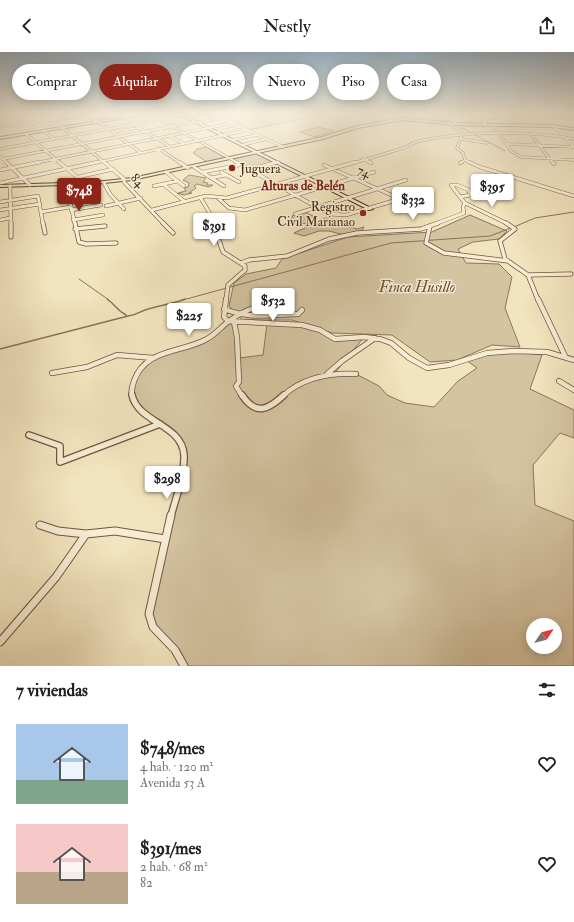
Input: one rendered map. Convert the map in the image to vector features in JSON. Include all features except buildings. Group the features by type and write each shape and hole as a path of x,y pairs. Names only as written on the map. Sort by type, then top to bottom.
{"main road":[{"path":"0,186 124,181 303,143"}],"street":[{"path":"0,149 32,143"},
{"path":"36,143 84,183"},
{"path":"0,161 44,150 82,143"},
{"name":"84","path":"82,143 124,179 124,181 173,233"},
{"path":"0,170 134,143"},
{"path":"164,143 169,146"},
{"path":"0,183 183,143"},
{"path":"199,143 294,196 333,215 346,215 370,209 403,200 430,190"},
{"path":"237,143 370,209"},
{"path":"242,145 252,143"},
{"path":"274,143 283,147"},
{"path":"218,198 227,198 402,149 415,143"},
{"path":"460,143 457,148 463,153 465,160 480,167 574,196"},
{"path":"538,143 554,164"},
{"path":"128,144 140,152"},
{"path":"507,144 574,147"},
{"path":"507,144 511,151 524,158 574,160"},
{"path":"158,148 188,168"},
{"path":"0,156 30,185"},
{"path":"363,159 371,163"},
{"path":"460,163 465,160"},
{"path":"248,170 278,162"},
{"path":"203,172 239,165"},
{"name":"74","path":"324,165 418,207"},
{"path":"194,167 224,186"},
{"path":"78,177 113,169"},
{"path":"166,172 184,186"},
{"path":"221,172 239,182"},
{"path":"152,210 212,195 218,198 228,208 245,210 374,172"},
{"path":"211,178 226,174"},
{"path":"294,214 406,180"},
{"path":"154,186 178,181"},
{"path":"104,182 110,194 124,209"},
{"path":"66,184 68,201 79,242 86,244 116,243"},
{"path":"163,184 184,201"},
{"path":"460,197 470,195 469,190 457,185 451,185 460,197 465,203 513,227 500,240 502,253 508,261 528,275 544,314 566,358"},
{"path":"10,186 10,218 12,236"},
{"path":"0,202 38,196 45,233"},
{"path":"68,201 98,196"},
{"path":"200,197 216,228 223,252 245,266 245,270 227,287 224,317 228,322"},
{"path":"91,198 94,206"},
{"path":"106,206 141,198"},
{"path":"241,263 248,260 287,256 329,239 357,233 430,226 464,213 463,207 465,203"},
{"path":"0,210 40,204"},
{"path":"41,212 101,205"},
{"path":"73,220 103,215"},
{"path":"0,220 10,218"},
{"path":"75,229 105,226"},
{"path":"430,226 429,237 426,240 426,243 444,253 508,261"},
{"path":"528,275 571,274"},
{"path":"184,666 175,650 155,631 148,617 165,539 177,500 183,472 185,450 174,435 139,410 131,400 131,388 135,375 144,363 154,358 202,342 228,322 256,306 283,300"},
{"path":"224,309 239,315 298,314 302,310"},
{"path":"228,322 302,325 320,330 335,339 375,338 392,343 409,358 427,368 449,365 487,353 515,351 547,352 574,360"},
{"path":"234,322 237,337 238,358 236,364 239,382 236,386 244,398 254,408 261,410 273,406 292,388 326,375 356,374"},
{"path":"326,375 342,361 375,338"},
{"path":"52,373 87,367 117,355 154,358"},
{"path":"559,381 574,390"},
{"path":"29,435 60,446 60,462 160,424"},
{"path":"40,525 58,531 86,534 115,531 165,539"},
{"path":"0,642 41,596 74,554 86,534"}],"green space":[{"path":"206,147 225,158 207,162 193,153 197,149"},
{"path":"257,153 276,162 248,169 231,159"},
{"path":"189,175 206,178 203,182 208,183 207,185 213,185 209,187 197,184 194,186 196,188 189,193 192,193 184,195 178,193 186,191 184,188 188,187 189,183 183,180"},
{"path":"304,212 313,216 314,221 318,223 325,218 338,220 324,221 332,224 357,229 364,227 361,232 345,235 329,231 319,231 304,236 294,233 309,226 308,224 295,223 291,220 293,215"},
{"name":"Finca Husillo","path":"470,215 507,231 499,239 473,242 458,249 466,263 499,264 512,277 505,308 520,347 492,345 457,360 430,362 392,335 332,333 292,320 242,320 229,306 234,283 246,274 276,268 282,259 348,237 432,232"},
{"path":"228,321 234,322 239,358 263,355 267,324 293,324 320,330 335,339 364,337 334,374 356,374 379,386 387,395 405,403 434,407 458,381 477,368 466,360 495,353 542,355 530,389 574,410 574,438 560,433 533,465 535,505 574,521 574,666 184,666 148,617 177,500 185,450 174,435 131,400 135,375 154,358 203,342"}],"waterway":[{"path":"490,143 505,151"},
{"path":"514,227 535,218 574,212"},
{"path":"183,300 391,243 490,236 511,228"},
{"path":"79,279 109,300"},
{"path":"107,299 126,315"},
{"path":"0,349 134,315 157,306 185,299"}],"place":[{"name":"Juguera","path":"232,168"},
{"name":"Registro Civil Marianao","path":"363,213"}],"district":[{"name":"Alturas de Belén","path":"303,185"}]}
